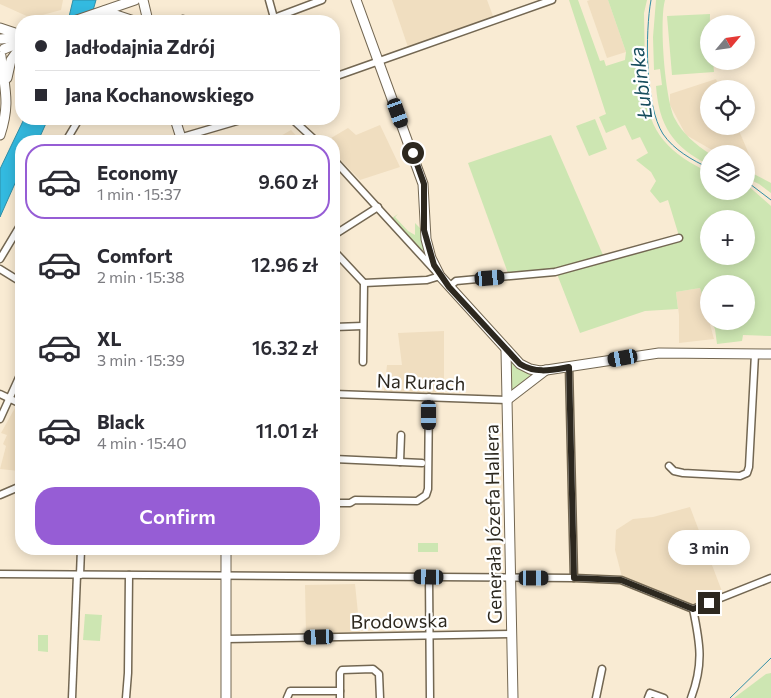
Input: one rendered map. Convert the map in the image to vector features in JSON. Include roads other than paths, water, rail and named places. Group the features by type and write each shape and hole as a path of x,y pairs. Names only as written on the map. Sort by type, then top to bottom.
{"street":[{"path":"92,15 135,0"},
{"path":"142,0 146,15"},
{"path":"270,0 273,15"},
{"path":"282,15 322,0"},
{"path":"356,0 424,184 426,239 431,258 440,276"},
{"path":"340,75 552,0"},
{"path":"104,11 116,15"},
{"path":"0,28 15,34"},
{"path":"1,48 15,40"},
{"path":"1,48 15,44"},
{"path":"0,135 5,115 1,48"},
{"path":"2,83 15,54"},
{"path":"196,135 226,125"},
{"path":"299,125 309,135"},
{"path":"340,166 506,350 525,367 546,370 659,353 771,354"},
{"path":"340,231 378,207"},
{"path":"0,259 15,234"},
{"path":"449,287 456,281 555,272 679,238"},
{"path":"340,257 364,283 363,362"},
{"path":"0,268 15,278"},
{"path":"364,283 428,280 440,276"},
{"path":"340,327 363,326"},
{"name":"Generała Józefa Hallera","path":"506,350 513,698"},
{"path":"669,466 674,471 683,473 740,476 747,473 750,467 755,354"},
{"path":"569,367 574,578"},
{"path":"507,400 546,370"},
{"path":"0,419 15,386"},
{"path":"0,394 15,402"},
{"name":"Na Rurach","path":"340,394 507,400"},
{"path":"340,503 350,503 355,500 417,501 423,498 428,489 429,397"},
{"path":"400,462 401,435"},
{"path":"340,459 422,463"},
{"path":"0,495 15,489"},
{"path":"72,698 80,555"},
{"path":"226,555 226,698"},
{"path":"0,574 510,577 621,580 693,609 771,578"},
{"path":"126,698 129,575"},
{"path":"429,577 430,698"},
{"path":"691,698 698,680 701,662 699,630 693,609"},
{"name":"Brodowska","path":"226,639 511,634"},
{"path":"287,698 290,690 340,694 342,670 373,669 379,674 380,698"},
{"path":"596,698 602,670"},
{"path":"648,698 650,693 664,698"}],"water":[{"path":"73,0 96,0 92,15 69,15"},
{"path":"21,125 45,125 41,135 16,135"},
{"path":"15,138 15,183 0,217 0,169"}],"waterway":[{"name":"Łubinka","path":"651,0 647,49 650,88 657,122 663,134 672,145 700,163"},
{"name":"Łubinka","path":"755,188 771,200"},
{"name":"Łubinka","path":"730,698 771,658"}]}
